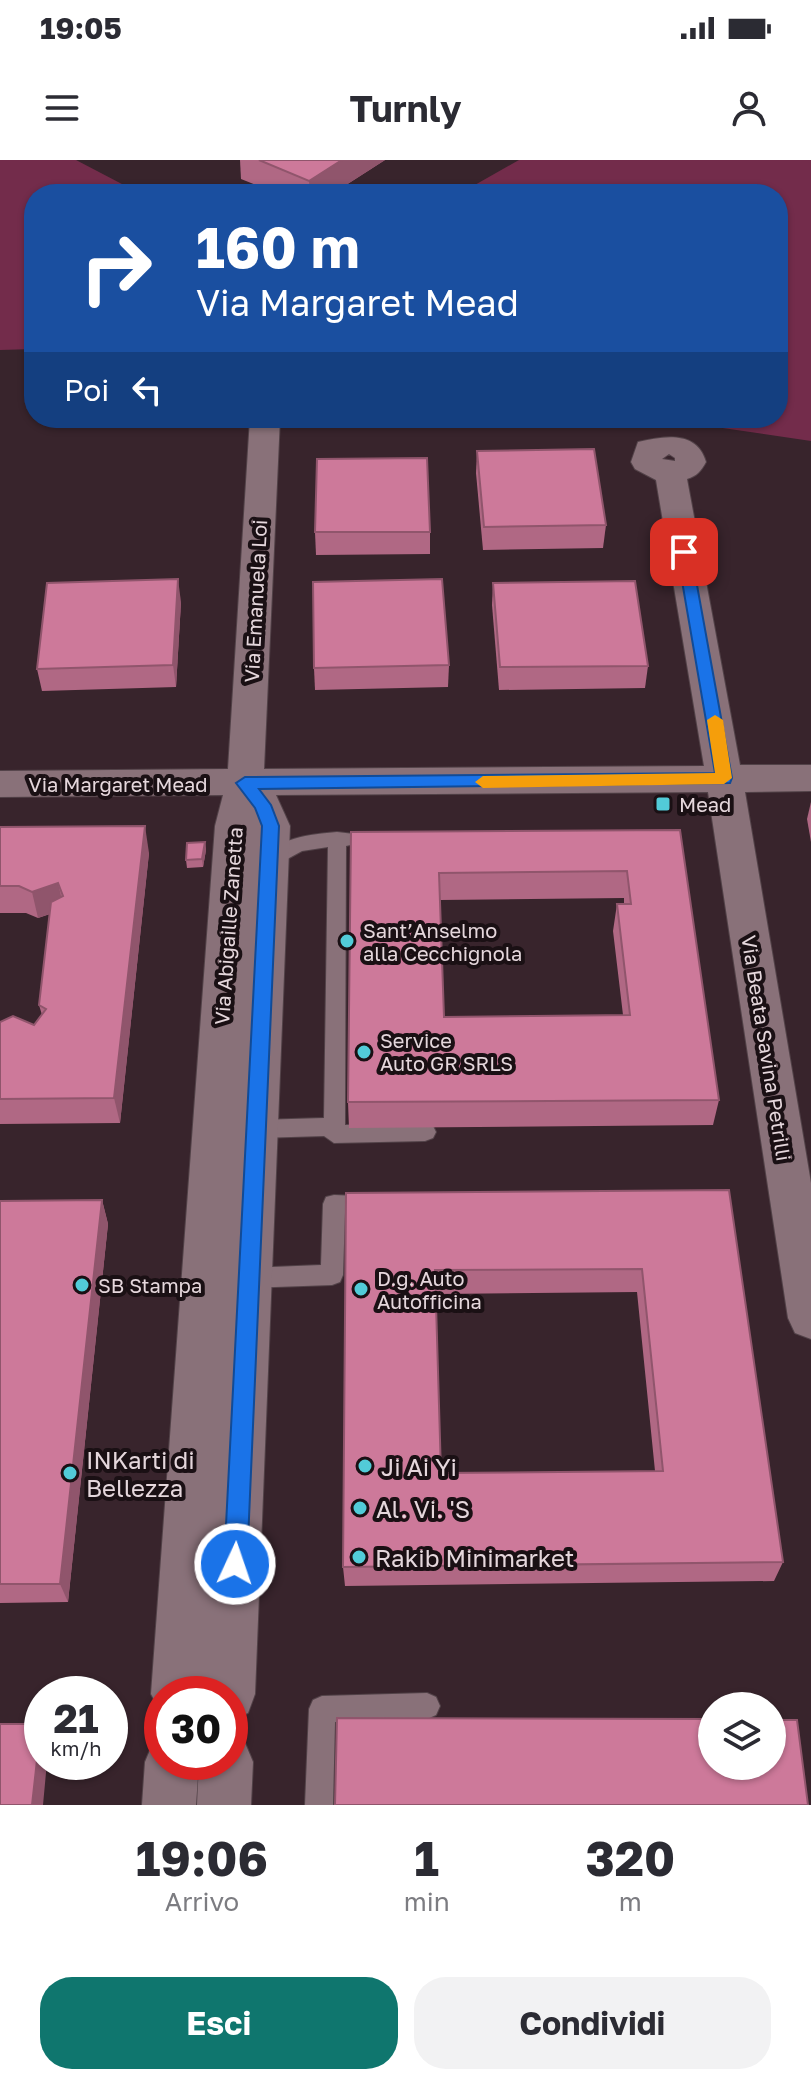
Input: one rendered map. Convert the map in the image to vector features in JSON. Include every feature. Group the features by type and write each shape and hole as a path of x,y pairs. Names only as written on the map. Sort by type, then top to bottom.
{"street":[{"name":"Via Emanuela Loi","path":"245,783 264,428"},
{"name":"Via Beata Savina Petrilli","path":"670,473 724,778 811,1318"},
{"name":"Via Margaret Mead","path":"0,784 811,778"},
{"name":"Via Abigaille Zanetta","path":"230,1676 271,826 263,805 245,783"},
{"name":"Via Abigaille Zanetta","path":"178,1676 232,842 245,783"},
{"path":"169,1805 171,1780"},
{"path":"224,1805 225,1780"}],"lane":[{"path":"269,862 289,849 320,839 367,838"},
{"path":"337,839 334,1134 425,1132"},
{"path":"258,1129 334,1127"},
{"path":"250,1278 332,1275 334,1204 392,1204"},
{"path":"319,1805 322,1709 427,1706"}],"shaded area":[{"path":"0,160 76,160 122,184 24,184 24,349 0,350"},
{"path":"519,160 811,160 811,441 722,428 788,428 788,184 477,184"}],"building":[{"path":"259,160 342,160 309,181"},
{"path":"594,449 606,525 484,527 477,451"},
{"path":"427,458 430,532 315,532 317,459"},
{"path":"178,579 173,665 37,669 47,583"},
{"path":"442,579 449,665 314,668 313,582"},
{"path":"635,581 648,666 500,667 493,583"},
{"path":"145,826 114,1098 0,1099 0,1022 13,1016 34,1025 46,1009 39,1005 51,902 63,896 58,883 32,892 19,886 0,886 0,827"},
{"path":"680,830 719,1100 348,1102 351,832","holes":["627,871 631,904 617,904 630,1015 444,1017 439,873"]},
{"path":"205,842 202,859 186,860 187,843"},
{"path":"729,1190 783,1562 343,1567 346,1193","holes":["642,1269 663,1471 441,1473 435,1270"]},
{"path":"102,1200 60,1584 0,1584 0,1201"},
{"path":"337,1718 698,1719 698,1780 786,1780 786,1720 797,1720 808,1805 335,1805"},
{"path":"0,1724 24,1724 24,1780 35,1780 32,1805 0,1805"}],"slow traffic":[{"path":"483,782 724,778 715,720"}],"place":[{"name":"Mead","path":"663,804"},
{"name":"Sant’Anselmo alla Cecchignola","path":"347,941"},
{"name":"Service Auto GR SRLS","path":"364,1052"},
{"name":"SB Stampa","path":"82,1285"},
{"name":"D.g. Auto Autofficina","path":"361,1289"},
{"name":"Ji Ai Yi","path":"365,1466"},
{"name":"INKarti di Bellezza","path":"70,1473"},
{"name":"Al. Vi. 'S","path":"360,1508"},
{"name":"Rakib Minimarket","path":"359,1557"}],"route":[{"path":"235,1564 271,826 263,805 245,783 724,778 684,552"}]}
